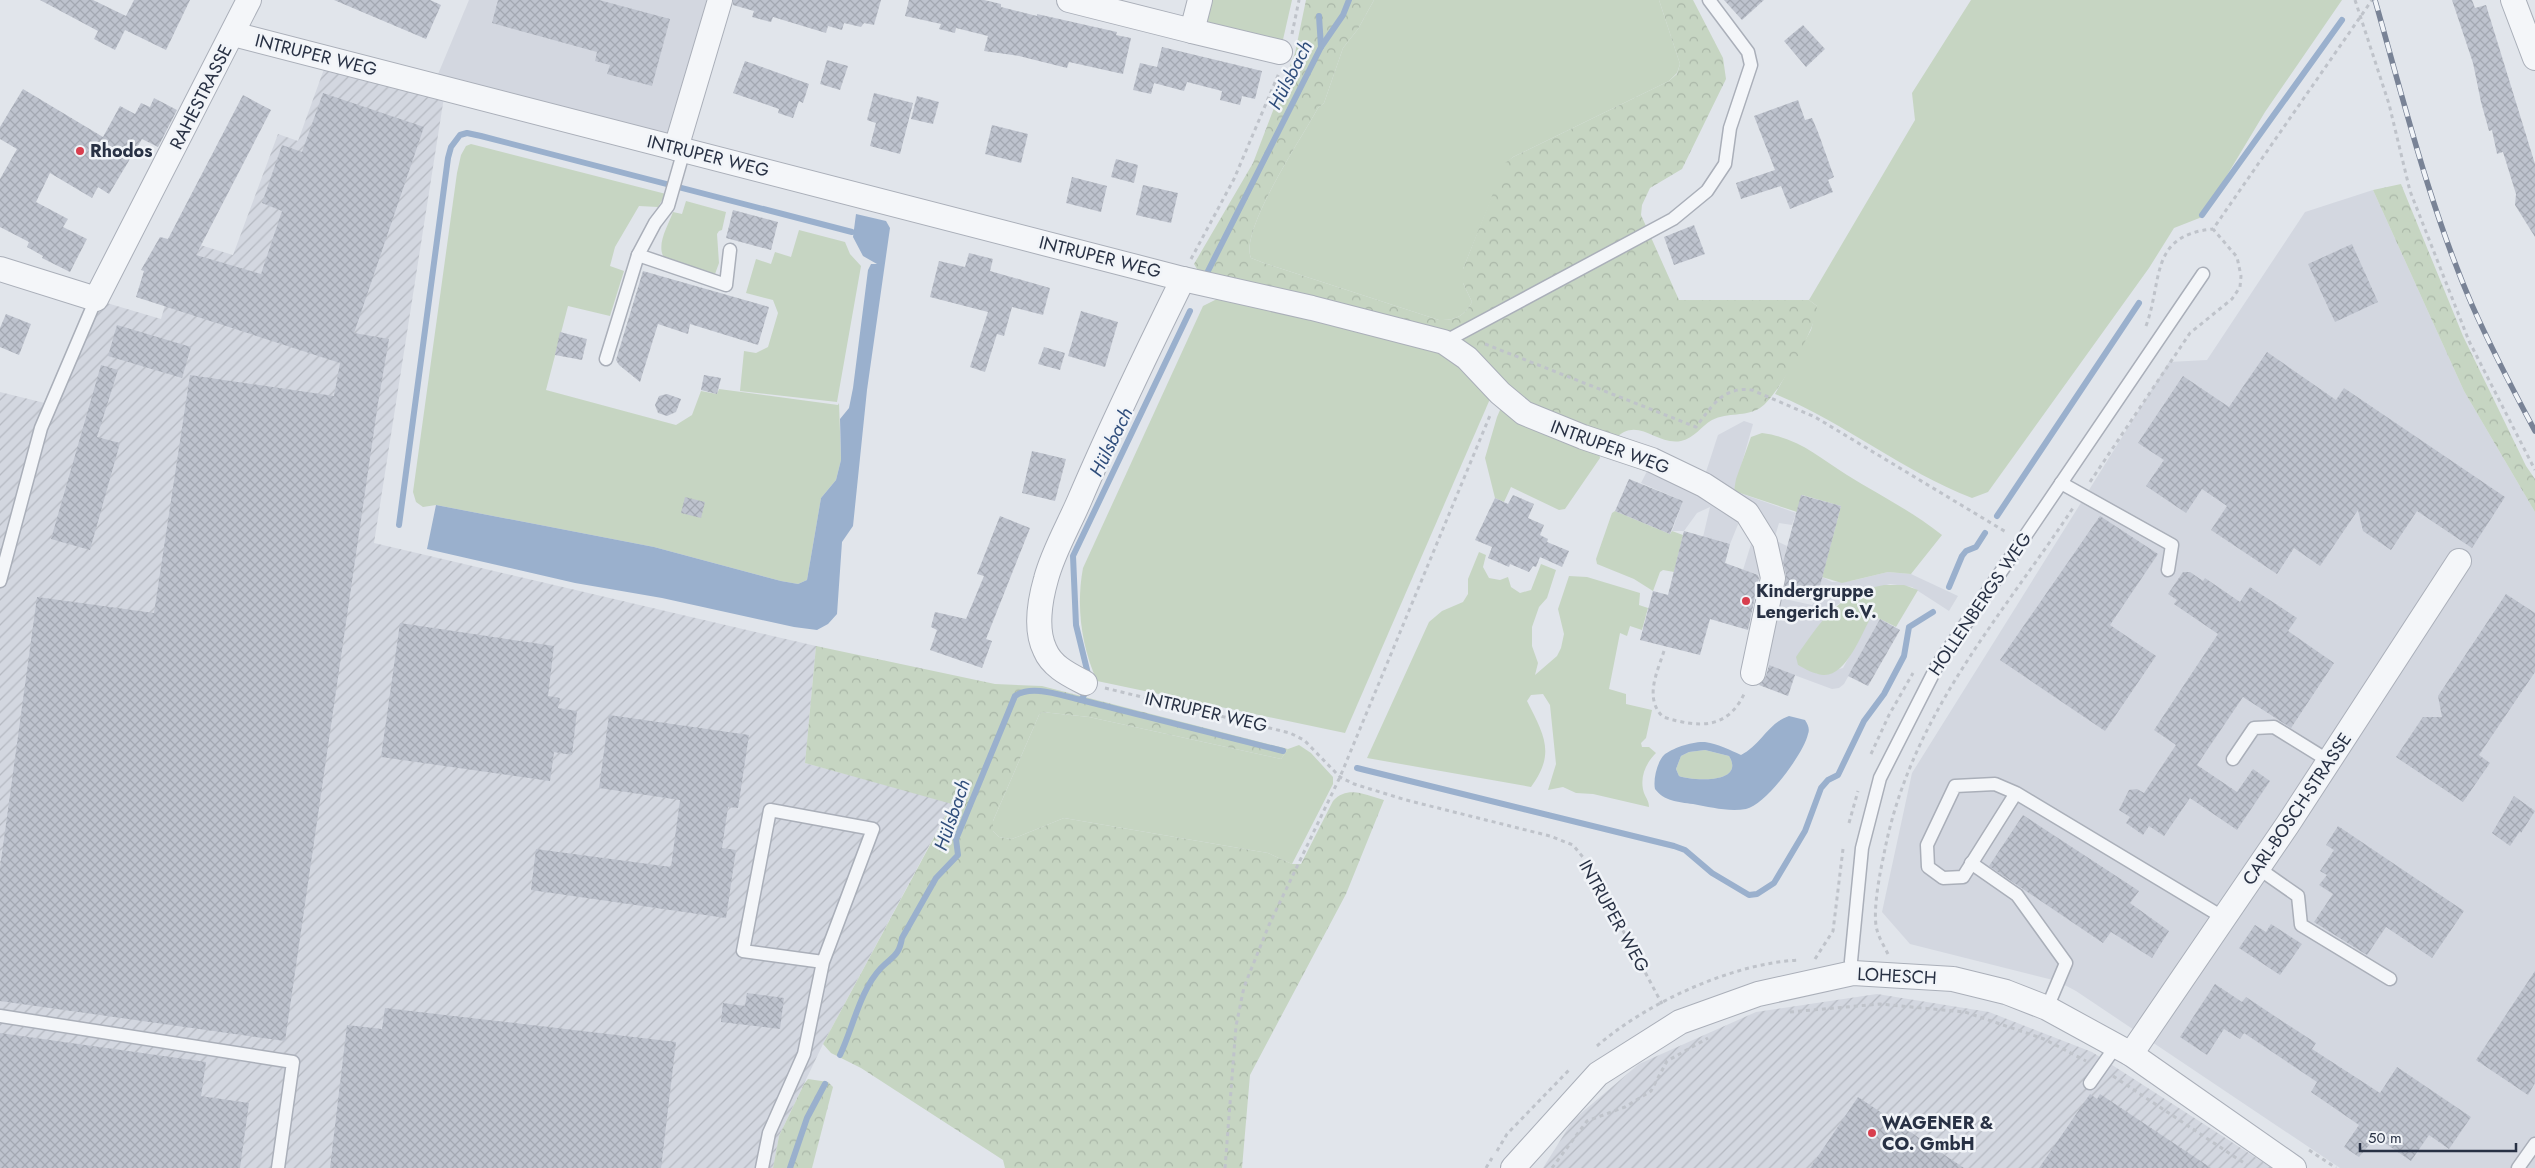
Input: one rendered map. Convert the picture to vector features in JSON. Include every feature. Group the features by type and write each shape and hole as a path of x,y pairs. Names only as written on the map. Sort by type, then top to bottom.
{"street":[{"name":"RAHESTRASSE","path":"96,299 249,0"},
{"path":"680,149 720,0"},
{"path":"1069,0 1284,53"},
{"path":"1192,31 1200,0"},
{"path":"2513,0 2535,58"},
{"name":"INTRUPER WEG","path":"233,34 1183,279 1448,340 1500,393 1524,413 1559,428 1652,460 1704,485 1747,513 1765,542 1773,578 1753,673"},
{"path":"0,269 96,299"},
{"name":"INTRUPER WEG","path":"1085,683 1066,673 1052,662 1044,650 1040,627 1040,608 1046,578 1110,430 1183,279"},
{"name":"CARL-BOSCH-STRASSE","path":"2123,1050 2224,918 2459,561"},
{"name":"LOHESCH","path":"1513,1168 1598,1074 1680,1022 1758,994 1853,973 1953,979 2006,992 2047,1008 2123,1050 2294,1168"}],"lane":[{"path":"1448,340 1673,219 1707,191 1725,164 1730,128 1751,65 1748,52 1709,0"},
{"path":"606,359 638,255 671,198 678,172 680,149"},
{"path":"638,255 726,284 730,250"},
{"name":"HOLLENBERGS WEG","path":"1853,973 1851,961 1862,848 1880,778 1937,666 2203,274"},
{"path":"0,581 41,428 96,299"},
{"path":"2061,483 2172,545 2168,570"},
{"path":"2233,759 2254,728 2274,727 2329,761"},
{"path":"2016,792 1963,877 1943,878 1928,867 1927,845 1954,786 1995,784 2016,792 2224,918"},
{"path":"762,1168 769,1133 804,1054 823,962 873,829 770,810 743,951 823,962"},
{"path":"1971,863 2017,895 2066,963 2047,1008"},
{"path":"2258,868 2298,896 2301,925 2390,979"},
{"path":"0,1016 293,1062 278,1168"},
{"path":"2090,1083 2100,1068 2123,1050"},
{"path":"2518,1168 2535,1144"}],"path":[{"path":"1183,279 1234,179 1284,53 1299,0"},
{"path":"2354,0 2381,78 2410,191 2426,234 2469,341 2535,470"},
{"path":"2142,332 2147,325 2157,274 2167,252 2178,238 2185,234 2213,229 2372,0"},
{"path":"1892,963 1876,928 1878,885 1890,819 1911,761 1953,680 2190,333 2232,299 2240,287 2241,276 2237,257 2213,229"},
{"path":"1448,340 1492,346 1696,427 1718,398 1733,390 1752,390 1770,396 1822,421 2006,532"},
{"path":"1225,1168 1236,1026 1244,987 1269,925 1340,777 1500,393"},
{"path":"2001,540 2011,524"},
{"path":"1664,651 1652,699 1658,712 1669,719 1713,724 1723,721 1740,701 1753,673"},
{"path":"1871,756 1885,723 1914,671"},
{"name":"INTRUPER WEG","path":"1085,683 1290,733 1304,740 1340,777 1354,784 1406,800 1550,836 1573,845 1586,862 1662,1004"},
{"path":"1848,826 1861,782"},
{"path":"1594,1049 1639,1016 1724,975 1767,963 1814,960 1833,931 1838,878 1844,844"},
{"path":"1788,1012 1880,1004 1965,1012 2044,1039 2100,1068 2252,1168"},
{"path":"1552,1168 1588,1121 1624,1107 1651,1090 1667,1061 1712,1036"},
{"path":"1486,1168 1507,1134 1554,1083 1574,1066"}],"shaded area":[{"path":"469,0 707,0 668,135 436,79"},
{"path":"324,69 444,97 374,543 816,646 805,763 952,803 823,1044 779,1136 773,1168 0,1168 0,392 57,406 100,301 161,319 184,240 233,255 278,134 298,141"},
{"path":"2373,190 2464,391 2535,512 2535,1168 2340,1168 2076,991 2057,981 1910,944 1882,912 1912,773 2169,362 2207,360 2305,212"},
{"path":"1744,421 1753,424 1734,491 1796,513 1792,525 1779,523 1774,540 1787,546 1776,590 1780,598 1812,605 1816,600 1822,577 1832,582 1851,581 1888,572 1911,574 1958,596 1949,611 1912,587 1890,584 1860,592 1835,606 1798,665 1818,674 1843,668 1872,615 1880,619 1844,684 1839,688 1832,689 1762,663 1766,577 1743,570 1752,541 1739,522 1730,544 1703,537 1710,507 1697,513 1684,531 1672,531 1683,501 1641,483 1648,469 1704,478 1718,435"},
{"path":"1877,994 1989,1012 2092,1052 2272,1168 1543,1168 1573,1120 1639,1064 1756,1012"}],"green space":[{"path":"1208,0 1292,0 1282,44 1209,27 1204,16"},
{"path":"1306,0 1374,0 1358,29 1343,48 1324,103 1318,108 1274,183 1263,206 1254,227 1250,245 1251,258 1439,320 1445,320 1458,317 1466,311 1472,302 1463,283 1463,269 1505,163 1513,157 1669,81 1677,74 1680,64 1659,0 1693,0 1723,58 1726,79 1682,169 1650,188 1642,205 1641,215 1679,300 1809,300 1817,306 1816,316 1804,344 1786,376 1767,401 1755,411 1712,420 1694,435 1681,441 1663,439 1639,430 1622,433 1614,440 1548,418 1463,348 1197,269 1194,264 1253,163 1295,53"},
{"path":"1374,0 1659,0 1680,64 1677,73 1669,81 1513,157 1506,163 1463,269 1463,283 1472,302 1459,317 1450,320 1439,320 1251,258 1250,245 1254,227 1263,206 1274,183 1318,108 1324,103 1343,48 1358,29"},
{"path":"1971,0 2342,0 2265,112 2202,217 2174,228 2149,268 1988,492 1972,498 1921,474 1825,418 1775,394 1811,330 1817,306 1809,300 1915,120 1912,93"},
{"path":"471,144 666,194 658,207 639,206 615,247 610,266 624,271 610,316 568,306 546,390 676,425 692,415 701,391 717,394 719,389 838,405 839,403 841,460 836,480 821,498 807,580 798,584 781,581 654,547 436,505 423,507 416,502 413,492 457,173 461,155 466,146"},
{"path":"2401,184 2463,336 2526,466 2535,479 2535,512 2464,391 2373,190"},
{"path":"686,201 726,212 722,230 717,234 719,263 715,274 665,259 662,254 663,236 673,212 682,214"},
{"path":"799,230 845,242 850,254 861,266 837,402 740,391 744,351 756,353 768,347 778,313 773,300 746,293 756,259 771,264 775,252 791,257"},
{"path":"1217,299 1237,302 1447,353 1490,399 1345,733 1097,681 1087,654 1080,611 1083,568 1203,306"},
{"path":"1503,403 1599,451 1600,458 1565,509 1559,510 1511,487 1504,502 1495,498 1485,458"},
{"path":"1762,433 1775,435 1797,443 1931,526 1942,535 1911,574 1888,572 1842,583 1822,577 1841,506 1802,495 1797,512 1734,491 1736,479 1751,437"},
{"path":"1615,511 1670,534 1672,531 1683,535 1674,572 1663,570 1660,572 1653,591 1634,579 1597,564 1596,559 1612,513"},
{"path":"1479,552 1486,555 1483,567 1489,578 1500,580 1508,577 1511,587 1520,593 1531,590 1541,564 1556,570 1547,598 1539,607 1532,627 1532,646 1538,663 1535,675 1557,656 1561,648 1564,634 1558,609 1569,576 1587,577 1640,593 1639,605 1648,608 1642,630 1630,626 1627,636 1620,633 1609,689 1626,694 1626,704 1652,710 1646,738 1641,743 1642,747 1649,747 1656,753 1646,766 1642,781 1649,807 1593,794 1576,793 1563,787 1548,790 1556,764 1550,705 1543,694 1531,695 1527,701 1545,744 1543,764 1539,775 1531,787 1367,758 1429,622 1442,611 1463,602 1468,594 1468,579"},
{"path":"1884,585 1904,585 1918,590 1896,627 1872,615 1846,662 1831,674 1816,674 1798,665 1796,657 1832,610 1854,595"},
{"path":"816,646 995,684 1042,686 1288,749 1281,759 1089,717 1042,712 1039,715 993,821 993,831 999,837 1012,839 1064,818 1268,853 1292,864 1301,864 1333,801 1339,796 1351,792 1384,800 1346,894 1250,1075 1242,1168 1005,1168 1003,1160 861,1068 831,1053 823,1044 952,804 805,763"},
{"path":"1042,712 1089,717 1281,759 1288,749 1299,745 1311,753 1333,777 1333,784 1292,864 1268,853 1064,818 1012,839 999,837 993,831 993,821 1039,715"},
{"path":"1705,750 1729,756 1732,765 1730,772 1724,776 1705,779 1679,776 1676,769 1681,756 1689,752"},
{"path":"808,1079 828,1082 833,1087 812,1168 773,1168 779,1136"}],"water":[{"path":"856,214 886,221 890,228 867,390 853,526 842,542 837,614 828,624 817,630 794,627 662,598 575,583 427,549 436,505 654,547 781,581 798,584 807,580 821,498 836,480 841,460 840,419 849,408 853,388 868,270 871,264 877,264 863,256 853,237"},
{"path":"1789,716 1805,720 1809,730 1808,734 1805,743 1783,777 1764,798 1754,805 1739,810 1712,808 1672,800 1663,796 1655,789 1655,776 1659,762 1664,755 1672,750 1689,744 1705,742 1741,755 1754,746 1782,719","holes":["1705,750 1729,756 1732,765 1730,772 1724,776 1705,779 1686,778 1679,776 1676,769 1681,756 1689,752"]}],"building":[{"path":"40,0 93,0 126,16 134,0 190,0 166,50 125,30 115,50 94,39 98,31"},
{"path":"334,0 430,0 441,5 426,39"},
{"path":"498,0 599,0 670,19 652,86 607,74 610,65 595,61 597,52 492,23"},
{"path":"733,0 881,0 874,25 864,23 861,27 844,23 842,30 828,26 826,33 773,17 771,22 752,17 754,11 733,5"},
{"path":"909,0 984,0 1001,4 1001,7 1037,16 1037,14 1117,32 1116,35 1131,38 1123,74 1069,62 1067,68 1019,56 984,51 988,36 956,28 955,33 939,29 941,24 905,16"},
{"path":"1724,0 1764,0 1742,20"},
{"path":"2452,0 2472,0 2475,8 2486,5 2535,164 2535,237 2515,205 2516,194 2503,152 2497,154 2492,130 2489,131 2481,102 2473,63"},
{"path":"1803,25 1825,49 1806,67 1784,41"},
{"path":"1162,47 1262,71 1255,99 1242,96 1240,105 1220,100 1222,91 1187,82 1184,91 1154,83 1151,94 1133,90 1140,63 1157,67"},
{"path":"827,60 848,66 840,90 820,84"},
{"path":"745,61 809,84 803,103 799,101 793,118 778,113 779,109 733,93"},
{"path":"23,89 103,137 120,106 135,114 141,103 150,107 154,98 177,110 158,147 142,139 109,194 98,187 92,198 50,173 36,202 68,219 63,227 87,239 70,272 42,258 43,256 27,247 29,242 0,227 0,179 17,149 0,139 0,127"},
{"path":"323,93 424,127 354,333 389,339 378,403 285,1041 0,1001 0,868 37,597 154,613 190,375 334,396 340,363 136,297 144,271 141,270 160,237 168,239 243,95 271,110 196,255 261,274 282,211 262,203 282,145 302,152"},
{"path":"874,93 913,103 900,154 870,146 876,123 867,120"},
{"path":"917,96 939,102 933,124 911,119"},
{"path":"1798,100 1805,120 1812,118 1818,132 1834,177 1828,180 1833,192 1790,209 1781,186 1741,199 1736,183 1775,170 1754,116"},
{"path":"992,125 1028,134 1021,163 985,154"},
{"path":"1116,159 1138,165 1134,183 1111,177"},
{"path":"1072,177 1107,186 1101,212 1066,203"},
{"path":"1143,185 1178,193 1171,223 1136,215"},
{"path":"733,210 778,222 771,250 726,238"},
{"path":"1694,225 1705,254 1674,265 1664,237"},
{"path":"2352,244 2378,302 2335,322 2308,264"},
{"path":"969,253 993,259 990,271 1050,288 1043,315 1012,307 1004,336 997,334 985,372 970,367 988,312 930,297 939,261 965,267"},
{"path":"643,271 769,307 758,345 690,324 688,334 658,324 640,382 619,365 616,360"},
{"path":"1081,311 1118,322 1105,367 1068,356"},
{"path":"6,314 31,324 19,355 0,347 0,328"},
{"path":"117,325 191,347 182,378 108,356"},
{"path":"560,332 587,339 582,360 555,355"},
{"path":"1044,347 1065,353 1060,370 1038,364"},
{"path":"2267,352 2336,400 2344,388 2505,497 2472,548 2417,511 2391,550 2363,531 2358,510 2320,566 2294,548 2277,574 2211,530 2227,506 2202,489 2186,513 2146,486 2164,460 2138,443 2183,376 2229,407"},
{"path":"101,365 118,370 97,437 120,443 90,550 51,539"},
{"path":"704,375 721,378 717,394 701,390"},
{"path":"667,394 681,399 676,412 667,416 658,413 655,405 659,396"},
{"path":"1032,451 1066,459 1055,501 1022,493"},
{"path":"1629,479 1683,501 1670,534 1615,511"},
{"path":"1513,495 1534,504 1528,518 1544,525 1540,535 1548,539 1547,542 1569,551 1562,567 1540,557 1536,567 1533,566 1529,572 1510,564 1509,567 1488,558 1492,547 1475,540 1495,498 1508,504"},
{"path":"1801,495 1841,506 1816,601 1784,593 1786,575 1783,562"},
{"path":"685,497 705,502 701,518 681,513"},
{"path":"1000,516 1030,528 986,639 992,641 982,668 930,650 937,630 931,627 935,612 966,619 984,576 977,574"},
{"path":"2100,516 2158,554 2110,625 2156,656 2105,731 2000,660"},
{"path":"1684,531 1730,544 1725,563 1758,575 1759,578 1748,630 1710,619 1700,655 1640,640 1653,591 1668,595"},
{"path":"2183,572 2190,572 2203,581 2205,578 2240,602 2250,587 2297,618 2288,631 2334,663 2291,728 2243,697 2197,765 2237,792 2253,769 2270,781 2237,830 2190,798 2164,836 2149,826 2143,835 2126,823 2130,817 2119,810 2129,790 2137,789 2144,793 2176,745 2154,730 2218,634 2174,604 2177,600 2168,594"},
{"path":"2506,594 2535,613 2535,672 2479,755 2490,763 2463,802 2396,757 2423,717 2442,717 2438,696"},
{"path":"1880,619 1900,630 1868,686 1848,676"},
{"path":"400,623 554,646 548,696 560,698 558,708 577,711 572,755 554,752 550,781 381,757"},
{"path":"1769,665 1795,675 1788,696 1759,685 1766,676"},
{"path":"609,715 749,735 738,808 728,807 722,848 736,850 726,918 531,890 536,849 671,867 680,800 599,788"},
{"path":"2514,796 2535,811 2510,846 2492,833"},
{"path":"2023,815 2139,891 2130,903 2169,931 2152,958 2111,932 2103,943 1989,866"},
{"path":"2338,826 2464,911 2432,958 2386,927 2367,955 2314,922 2333,894 2319,885 2327,875 2320,871 2334,850 2326,845"},
{"path":"2271,924 2302,944 2280,975 2239,948 2255,925 2266,932"},
{"path":"2535,971 2535,1083 2528,1095 2476,1060"},
{"path":"2215,984 2242,1002 2246,997 2316,1043 2312,1049 2380,1093 2397,1067 2471,1117 2449,1149 2429,1135 2411,1161 2376,1137 2359,1157 2344,1147 2359,1125 2311,1092 2317,1082 2244,1033 2240,1039 2224,1029 2207,1055 2180,1037"},
{"path":"747,993 784,998 780,1029 721,1022 723,1003 745,1006"},
{"path":"385,1008 676,1042 661,1168 330,1168 347,1025 382,1029"},
{"path":"0,1033 206,1062 201,1096 249,1103 240,1168 0,1168"},
{"path":"2090,1094 2097,1099 2100,1094 2211,1168 2039,1168"},
{"name":"WAGENER & CO. GmbH","path":"1858,1097 1964,1168 1810,1168"}],"waterway":[{"name":"Hülsbach","path":"1207,273 1321,47 1343,15 1349,0"},
{"path":"1319,16 1321,47"},
{"path":"2202,215 2342,20"},
{"path":"399,525 448,158 451,147 460,135 467,133 481,136 852,232"},
{"path":"1997,516 2139,303"},
{"name":"Hülsbach","path":"1089,678 1076,625 1073,556 1190,311"},
{"path":"1949,587 1962,556 1966,551 1976,547 1985,533"},
{"path":"1357,768 1674,846 1685,850 1712,873 1749,895 1757,894 1774,883 1805,831 1821,788 1828,780 1838,775 1864,721 1884,694 1904,656 1909,627 1933,612"},
{"name":"Hülsbach","path":"840,1055 868,987 881,968 897,952 902,938 936,878 958,855 956,839 1015,696 1030,691 1038,691 1081,700 1086,692"},
{"path":"1081,700 1283,751"},
{"name":"Hülsbach","path":"790,1168 807,1118 825,1084"}],"railway":[{"path":"2375,0 2430,193 2443,231 2472,305 2535,431"}],"place":[{"name":"Rhodos","path":"80,151"},
{"name":"Kindergruppe Lengerich e.V.","path":"1746,601"},
{"name":"WAGENER & CO. GmbH","path":"1872,1133"}]}
